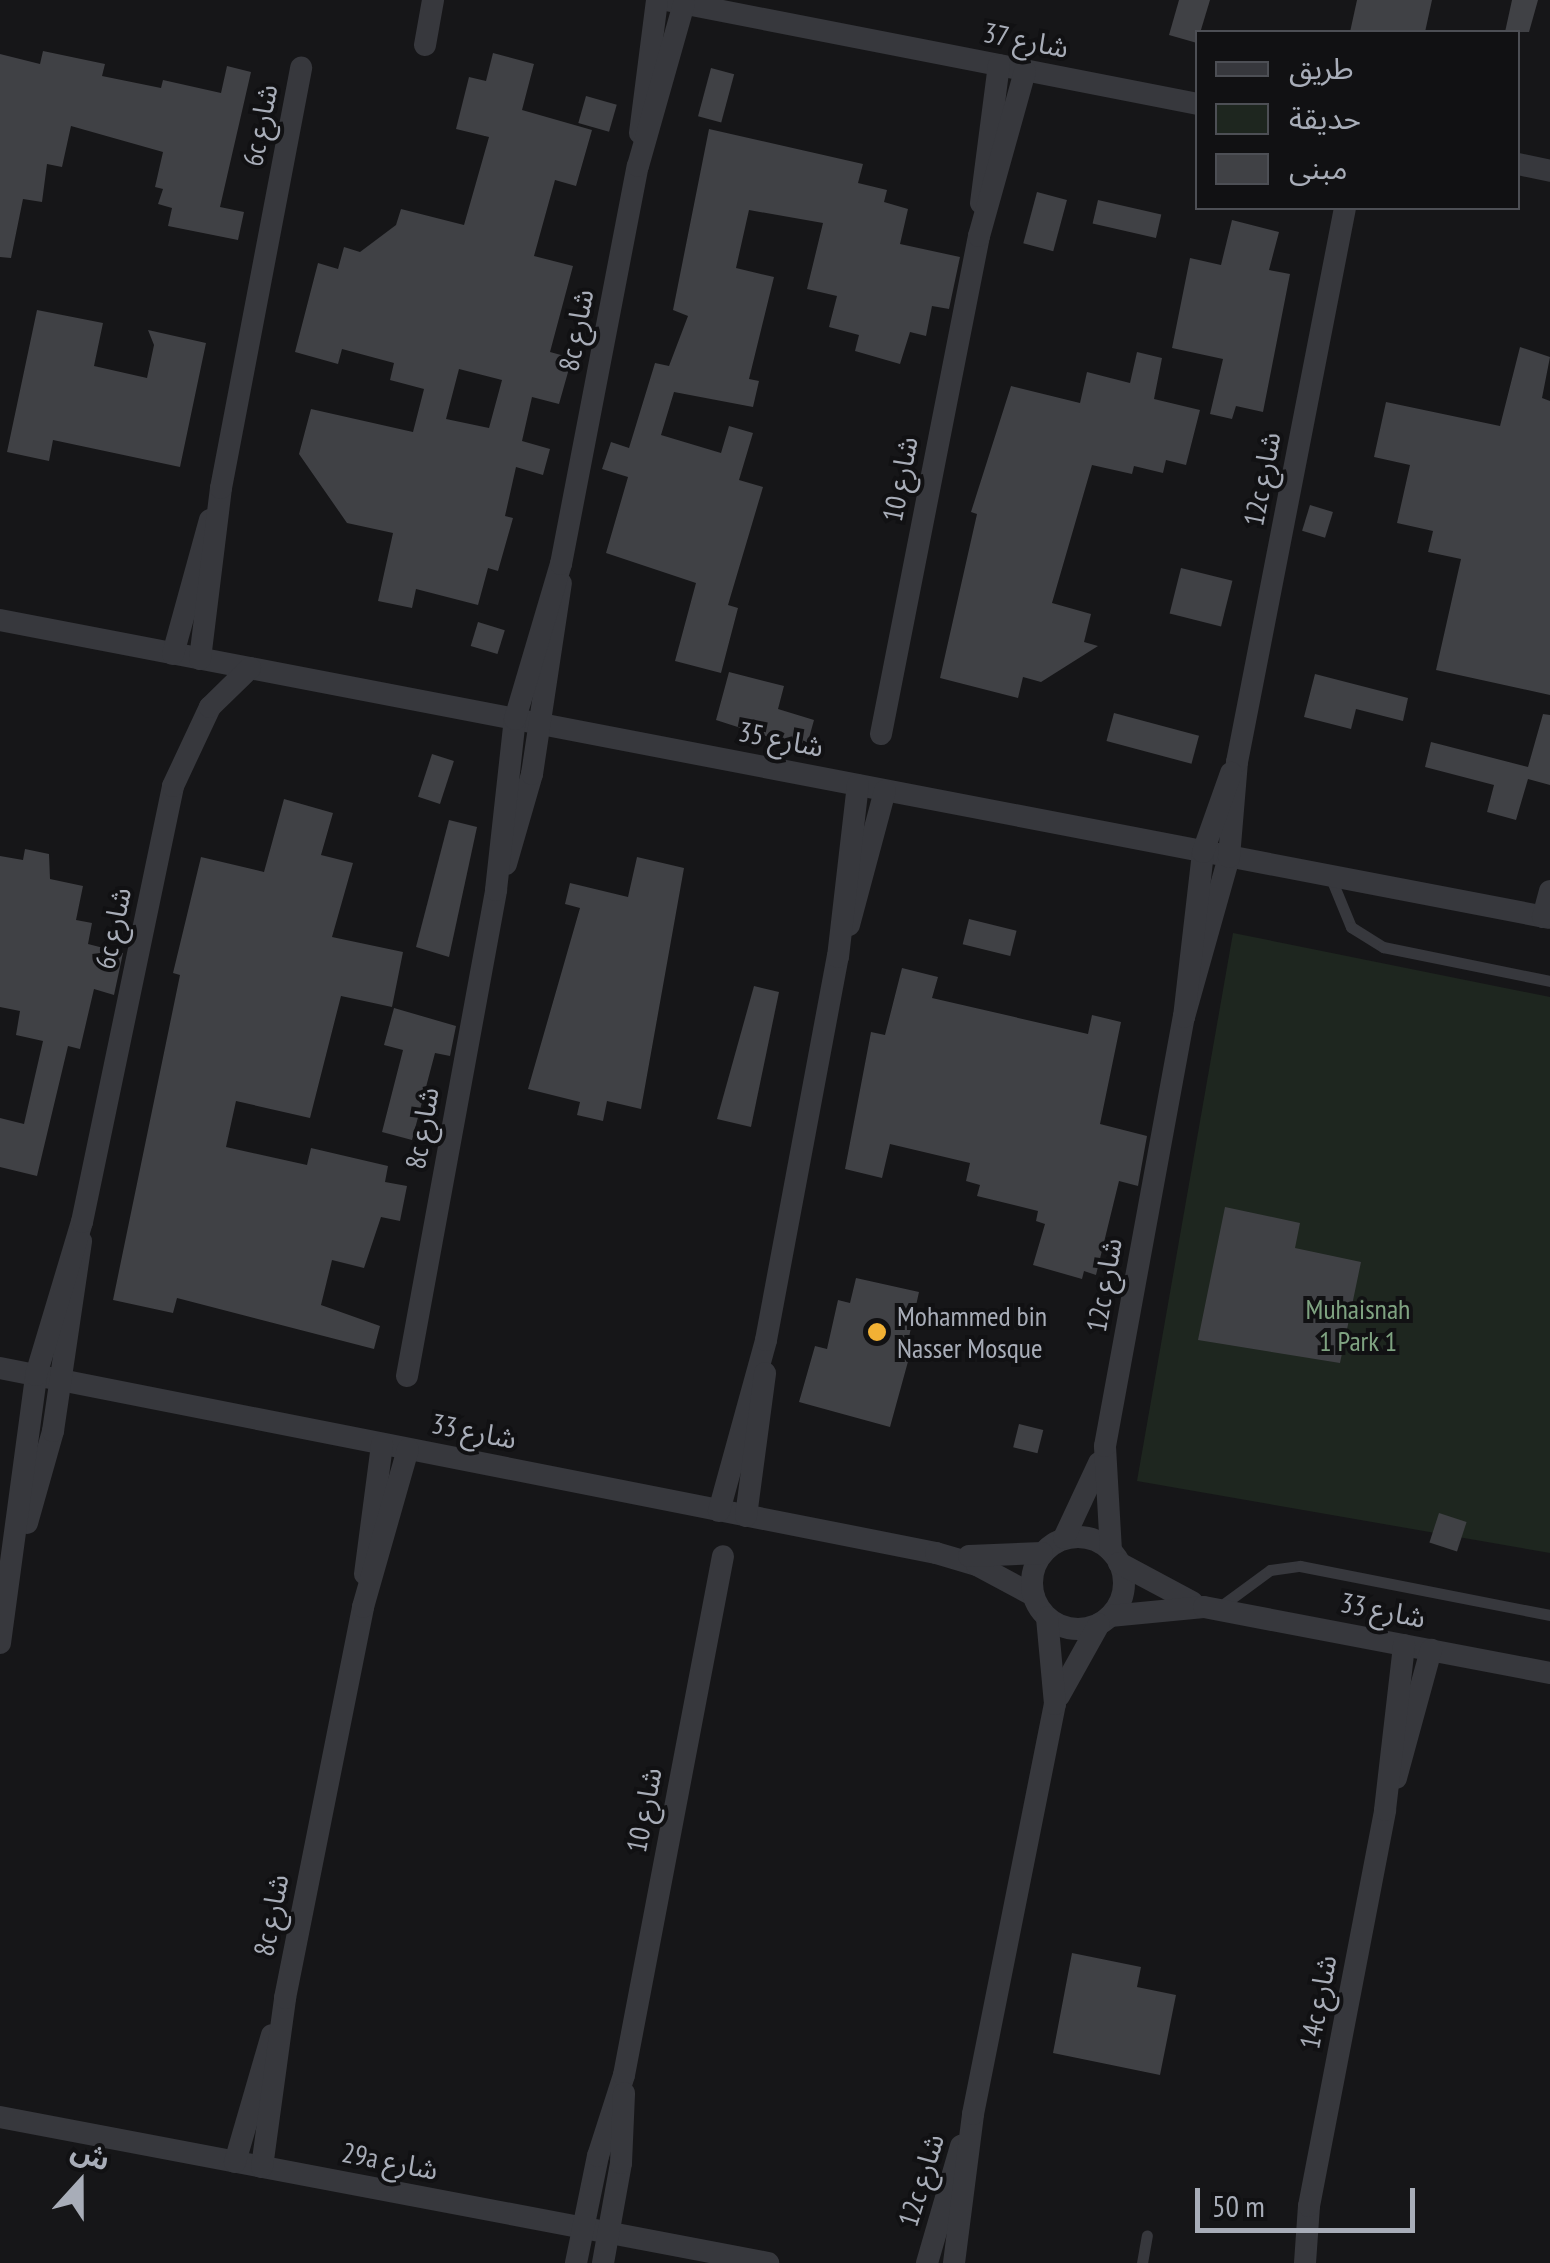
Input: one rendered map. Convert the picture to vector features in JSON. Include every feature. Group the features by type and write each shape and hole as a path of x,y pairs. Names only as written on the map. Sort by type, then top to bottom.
{"street":[{"path":"425,45 433,0"},
{"name":"8c شارع","path":"638,166 657,0"},
{"name":"8c شارع","path":"496,890 542,724 561,564 638,166 675,2"},
{"name":"شارع 37","path":"675,2 1195,103"},
{"name":"شارع 10","path":"881,734 979,236 999,66"},
{"name":"6c شارع","path":"200,659 222,488 301,68"},
{"name":"شارع 10","path":"979,236 1026,71"},
{"path":"1520,164 1550,170"},
{"name":"12c شارع","path":"1184,1017 1229,856 1236,762 1345,210"},
{"name":"6c شارع","path":"173,654 222,488"},
{"name":"8c شارع","path":"408,1376 496,890 514,719 561,564"},
{"name":"شارع 35","path":"0,620 1547,918"},
{"name":"6c شارع","path":"17,1548 46,1462 63,1380 82,1222 173,786 210,707 250,668"},
{"name":"12c شارع","path":"1064,1538 1105,1446 1184,1017 1202,852 1236,762"},
{"path":"746,1516 766,1340 838,957 858,785"},
{"path":"838,957 885,790"},
{"path":"1547,918 1550,891"},
{"name":"6c شارع","path":"0,1643 17,1548 36,1375 82,1222"},
{"path":"719,1510 766,1340"},
{"name":"شارع 33","path":"0,1368 936,1553 977,1565 1034,1596"},
{"name":"8c شارع","path":"364,1607 382,1444"},
{"name":"12c شارع","path":"1105,1446 1115,1557"},
{"name":"8c شارع","path":"262,2167 285,1998 364,1607 408,1449"},
{"path":"1064,1538 1097,1541 1115,1557 1123,1591 1104,1620 1072,1628 1047,1617 1034,1596 1042,1553 1064,1538"},
{"name":"شارع 33","path":"936,1553 1042,1553"},
{"name":"شارع 10","path":"576,2263 581,2228 624,2075 723,1556"},
{"name":"شارع 33","path":"1115,1557 1211,1608 1550,1673"},
{"name":"شارع 33","path":"1104,1620 1211,1608"},
{"name":"12c شارع","path":"954,2263 973,2114 1055,1704 1047,1617"},
{"name":"12c شارع","path":"1055,1704 1104,1620"},
{"name":"14c شارع","path":"1304,2263 1309,2206 1385,1810 1404,1645"},
{"name":"14c شارع","path":"1385,1810 1430,1650"},
{"name":"8c شارع","path":"235,2162 285,1998"},
{"name":"شارع 10","path":"603,2263 621,2163 624,2075"},
{"name":"12c شارع","path":"928,2263 973,2114"},
{"name":"29a شارع","path":"0,2117 768,2263"},
{"name":"14c شارع","path":"1289,2263 1309,2206"}],"lane":[{"path":"1330,876 1351,927 1382,947 1550,980"},
{"path":"1211,1608 1270,1570 1300,1566 1550,1615"},
{"path":"1142,2263 1147,2236"}],"green space":[{"name":"Muhaisnah 1 Park 1","path":"1233,933 1550,997 1550,1553 1137,1481"}],"building":[{"path":"1179,0 1210,0 1201,30 1195,30 1195,42 1169,35"},
{"path":"1357,0 1432,0 1425,30 1350,30"},
{"path":"1512,0 1538,0 1529,32 1505,30"},
{"path":"43,51 105,64 102,76 161,88 163,80 221,93 227,66 251,72 220,207 244,212 238,240 168,226 172,208 158,204 163,189 155,187 163,152 71,126 62,167 47,164 42,202 23,199 11,258 0,257 0,54 40,64"},
{"path":"493,53 534,64 522,110 592,130 576,186 555,180 534,256 573,266 550,352 572,358 559,404 532,397 522,441 550,449 543,475 516,467 505,516 513,518 498,571 488,568 478,605 416,589 412,608 378,601 393,533 347,523 299,454 311,409 413,432 424,389 390,380 394,363 342,349 338,364 295,352 318,263 338,269 344,247 360,252 396,225 401,209 464,225 489,137 456,129 469,77 486,81","holes":["459,369 502,380 489,428 446,419"]},
{"path":"711,68 734,74 721,123 698,116"},
{"path":"586,96 617,105 609,132 578,123"},
{"path":"709,129 863,164 858,183 887,190 884,202 908,209 900,244 960,257 949,309 932,306 926,336 910,332 900,364 855,351 859,335 829,327 837,296 807,289 823,223 749,210 736,268 774,277 749,379 759,381 753,407 674,392 661,435 721,453 729,426 753,433 739,480 763,487 728,605 738,608 721,673 675,661 696,583 606,553 628,477 602,469 611,442 629,448 655,363 669,366 688,316 673,310"},
{"path":"1037,192 1067,200 1053,251 1023,243"},
{"path":"1098,200 1161,215 1156,238 1093,223"},
{"path":"1232,220 1279,232 1269,270 1290,274 1263,412 1236,406 1232,419 1210,414 1223,359 1172,348 1190,258 1221,265"},
{"path":"37,310 103,323 94,366 147,378 154,345 148,330 206,343 180,467 53,440 49,461 7,452"},
{"path":"1520,347 1550,357 1542,398 1550,401 1550,695 1436,670 1461,559 1428,552 1433,531 1397,523 1410,465 1374,457 1386,402 1500,426"},
{"path":"1137,352 1162,358 1154,399 1200,410 1186,465 1166,460 1163,473 1134,466 1132,474 1092,465 1052,603 1091,614 1084,642 1098,646 1041,682 1023,677 1018,698 940,678 977,514 971,512 1011,386 1080,403 1087,372 1130,383"},
{"path":"1310,505 1333,512 1325,538 1302,531"},
{"path":"1181,568 1232,581 1221,626 1170,614"},
{"path":"478,622 505,630 497,654 471,646"},
{"path":"729,672 784,686 778,709 814,720 806,749 716,720"},
{"path":"1315,674 1408,698 1403,721 1356,709 1351,729 1304,717"},
{"path":"1114,713 1199,736 1191,764 1106,741"},
{"path":"1543,714 1550,715 1550,785 1528,779 1516,820 1487,812 1494,785 1425,767 1431,742 1528,767"},
{"path":"432,754 454,761 440,804 418,797"},
{"path":"284,799 333,813 321,855 353,863 332,937 403,952 392,1007 341,996 310,1118 236,1101 226,1147 307,1165 311,1148 388,1166 385,1182 407,1186 400,1221 381,1217 364,1268 332,1260 321,1305 380,1326 374,1349 177,1298 173,1313 113,1300 180,975 173,973 201,857 264,872"},
{"path":"449,820 477,827 449,957 416,947"},
{"path":"25,849 49,854 50,879 83,886 76,920 92,923 88,944 123,953 114,995 94,989 80,1049 68,1046 37,1176 0,1167 0,1118 24,1124 43,1041 16,1035 20,1011 0,1007 0,856 23,860"},
{"path":"637,857 684,868 641,1109 607,1101 603,1121 577,1115 580,1102 528,1089 580,908 565,904 570,883 628,897"},
{"path":"969,919 1017,931 1010,956 963,944"},
{"path":"902,968 938,977 932,998 1088,1034 1092,1015 1121,1022 1100,1124 1147,1136 1138,1186 1119,1181 1096,1275 1084,1271 1082,1279 1033,1265 1045,1224 1036,1221 1038,1211 977,1196 980,1185 966,1181 970,1163 890,1144 882,1178 845,1169 871,1032 885,1035"},
{"path":"754,986 779,992 751,1127 717,1119"},
{"path":"394,1008 456,1026 450,1056 435,1053 412,1140 382,1132 403,1050 384,1045"},
{"path":"1225,1207 1300,1223 1295,1248 1361,1262 1340,1363 1198,1340"},
{"path":"856,1278 919,1292 907,1346 912,1347 890,1427 799,1402 815,1346 827,1349 838,1300 850,1303"},
{"path":"1019,1424 1043,1430 1037,1453 1013,1447"},
{"path":"1439,1513 1467,1522 1457,1551 1429,1542"},
{"path":"1072,1953 1141,1967 1137,1987 1176,1995 1160,2075 1053,2053"}],"place":[{"name":"Mohammed bin Nasser Mosque","path":"877,1332"}]}
